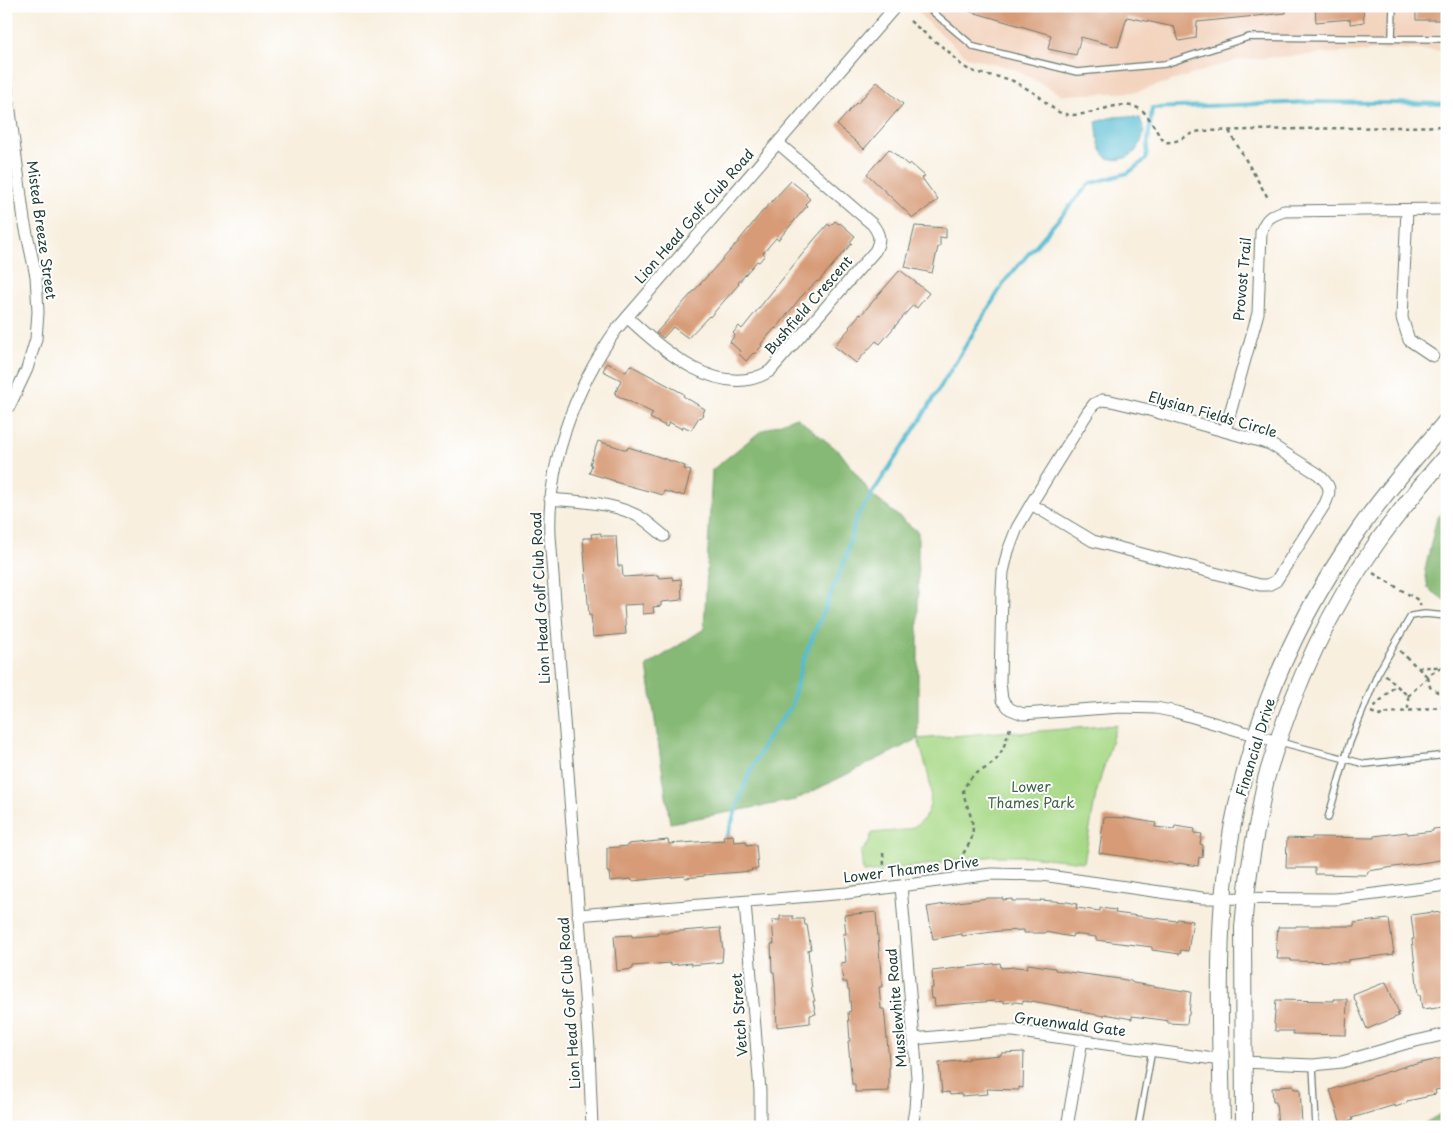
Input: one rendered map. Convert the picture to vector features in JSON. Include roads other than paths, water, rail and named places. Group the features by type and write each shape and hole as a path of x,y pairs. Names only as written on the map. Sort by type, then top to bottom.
{"street":[{"name":"Lion Head Golf Club Road","path":"592,1127 589,1049 552,579 549,519 550,499 562,439 574,404 599,355 626,317 896,6"},
{"name":"Misted Breeze Street","path":"6,80 24,220 36,276 38,312 34,347 10,405 6,409"},
{"name":"Bushfield Crescent","path":"626,317 668,353 702,371 725,380 740,380 762,376 770,371 875,251 879,244 879,237 877,230 872,224 778,143"},
{"name":"Provost Trail","path":"1225,431 1258,313 1261,232 1264,222 1271,215 1284,211 1447,208"},
{"path":"1407,210 1402,318 1409,340 1433,356"},
{"name":"Elysian Fields Circle","path":"1032,504 1093,541 1260,585 1268,585 1276,581 1325,504 1329,495 1329,487 1318,474 1270,444 1111,400 1102,400 1094,404 1088,412 1032,504 1015,534 1008,552 1004,572 1000,682 1002,700 1010,709 1023,714 1120,707 1156,708 1176,712 1278,742"},
{"name":"Financial Drive","path":"1222,1127 1220,963 1223,898 1236,812 1256,736 1283,665 1321,588 1372,511 1447,420"},
{"name":"Financial Drive","path":"1244,1127 1243,928 1251,852 1266,781 1278,742 1310,659 1342,597 1375,545 1410,498 1447,455"},
{"path":"550,499 609,506 627,511 642,519 664,536"},
{"name":"Lower Thames Drive","path":"578,915 847,893 975,876 1015,874 1042,875 1202,898 1334,899 1447,885"},
{"name":"Musslewhite Road","path":"901,886 914,1039 916,1090 912,1127"},
{"name":"Vetch Street","path":"744,902 760,1091 760,1127"},
{"name":"Gruenwald Gate","path":"914,1039 1013,1031 1221,1060"},
{"path":"1244,1062 1313,1065 1348,1061 1407,1043 1447,1034"},
{"path":"1067,1127 1082,1040"}],"lane":[{"path":"926,6 974,47 1077,72 1165,64 1249,37 1447,39"},
{"path":"1392,38 1393,6"},
{"path":"1328,818 1350,742 1378,673 1393,646 1411,616 1425,614 1447,616"},
{"path":"1278,742 1365,764 1447,755"},
{"path":"1138,1127 1152,1050"},
{"path":"1313,1065 1316,1127"}],"water":[{"path":"1128,116 1140,118 1144,130 1141,142 1135,152 1127,157 1118,160 1110,159 1103,153 1100,146 1096,122 1112,117"}],"waterway":[{"path":"726,839 746,781 767,739 791,707 802,663 845,560 856,518 919,422 1005,281 1089,184 1128,173 1146,159 1152,108 1313,102 1447,104"}],"park label":[{"name":"Lower Thames Park","path":"1031,794"}]}
